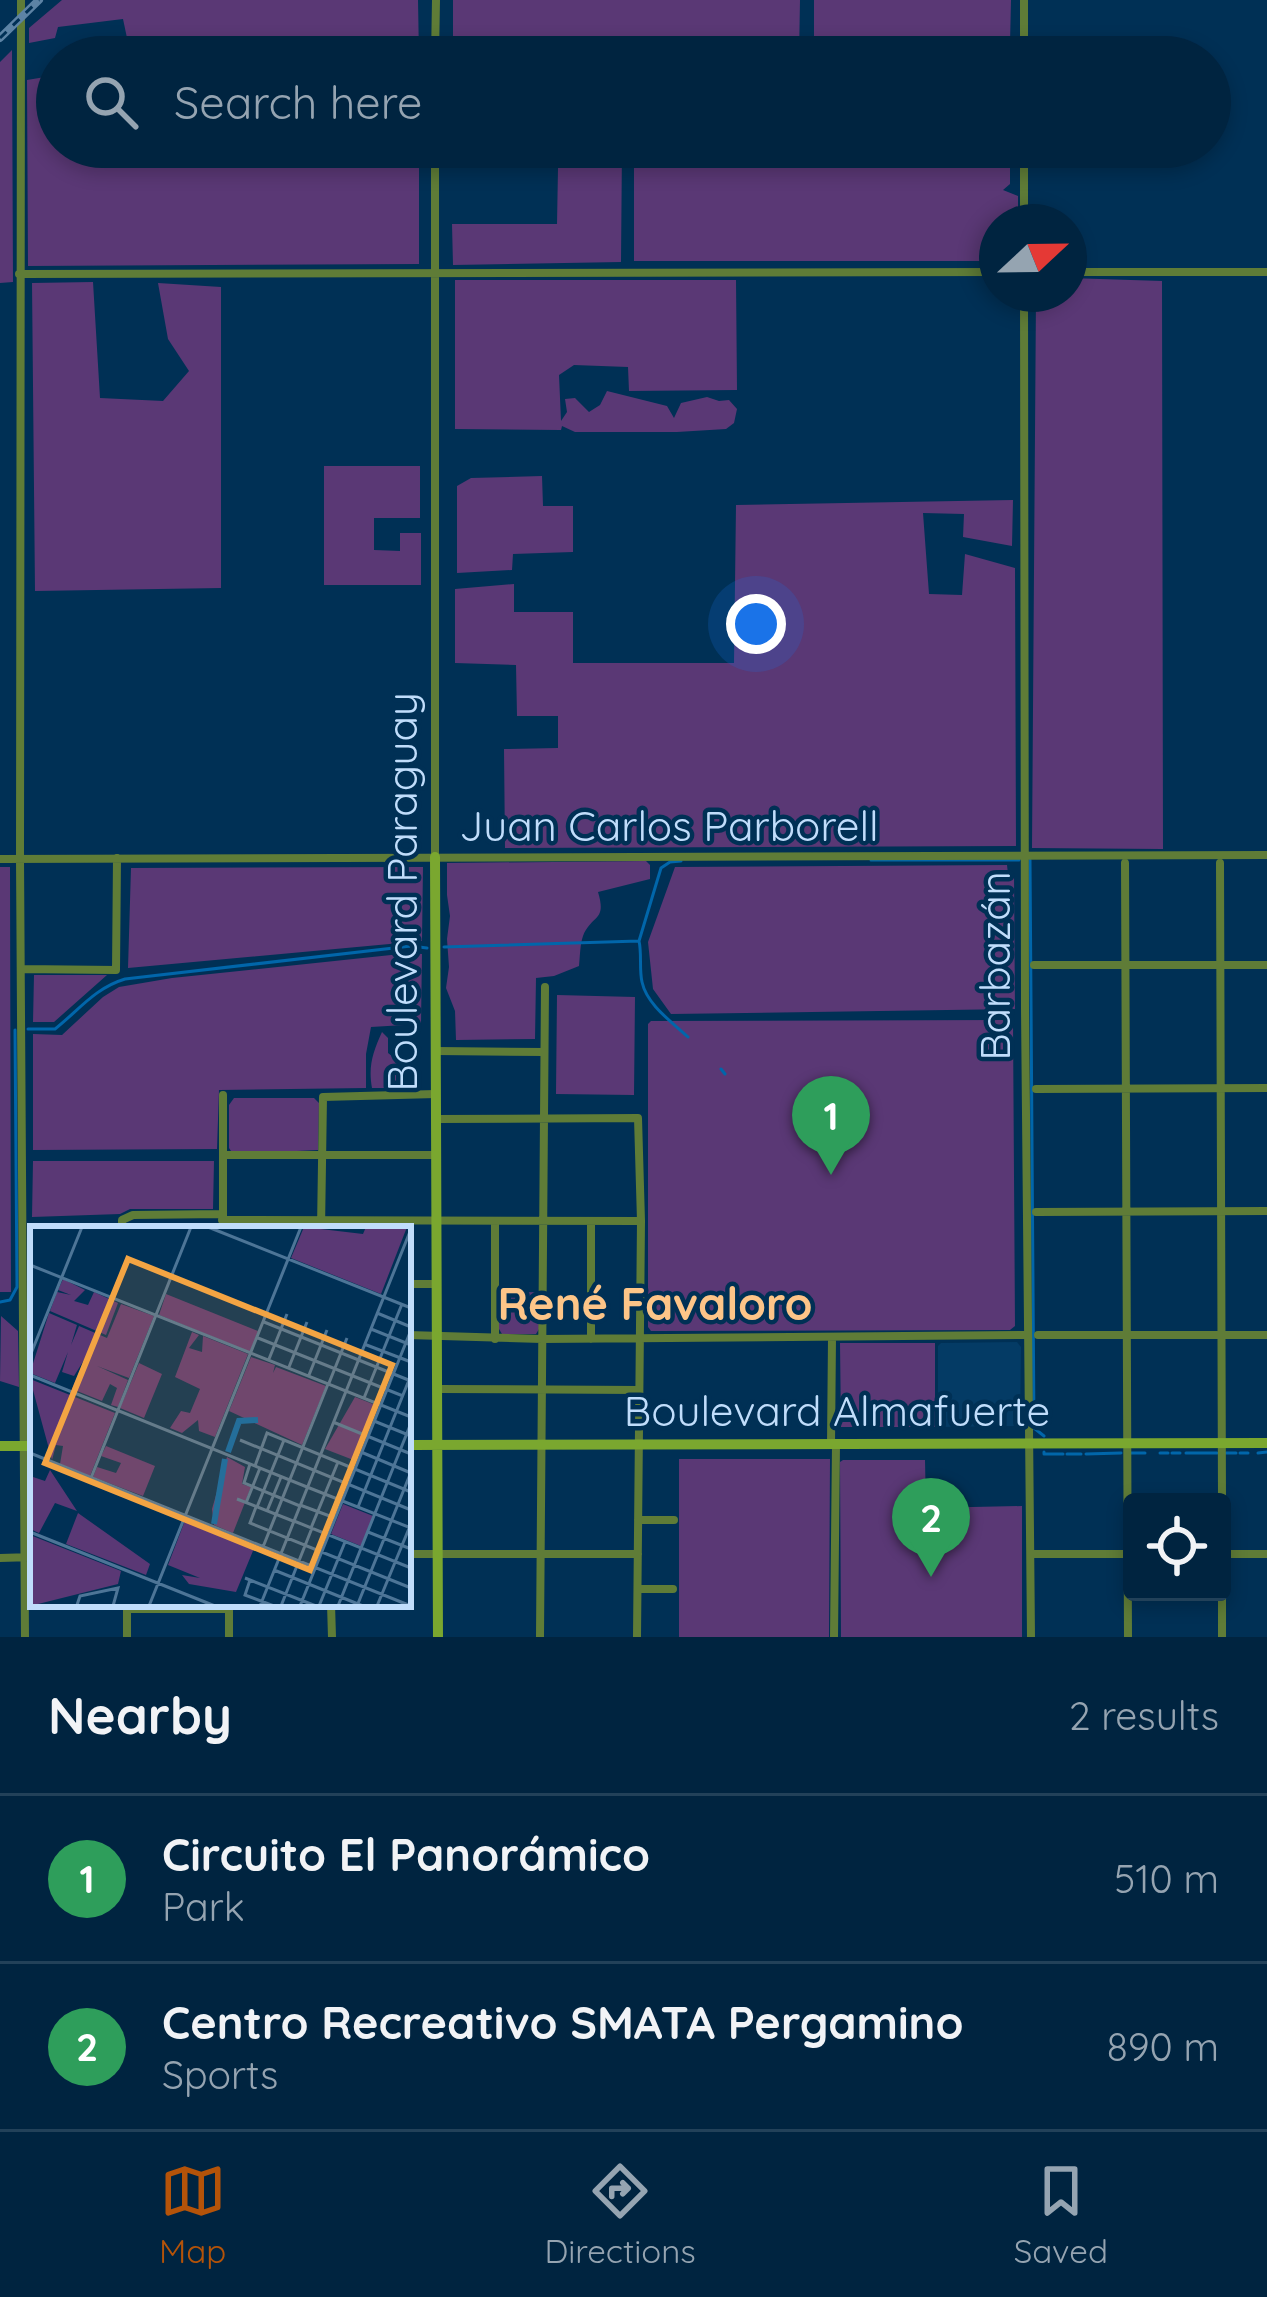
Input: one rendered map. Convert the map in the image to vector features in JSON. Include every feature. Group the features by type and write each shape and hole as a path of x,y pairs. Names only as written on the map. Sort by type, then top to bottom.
{"main road":[{"name":"Boulevard Paraguay","path":"435,857 438,1637"},
{"name":"Boulevard Almafuerte","path":"411,1445 1267,1443"},
{"path":"0,1446 28,1446"}],"street":[{"path":"21,0 20,859 29,1336 26,1637"},
{"path":"435,36 436,0"},
{"path":"1024,0 1024,36"},
{"name":"Boulevard Paraguay","path":"435,168 435,857"},
{"path":"1024,168 1024,204"},
{"path":"19,274 979,272"},
{"path":"1087,272 1267,272"},
{"name":"Barbazán","path":"1024,312 1031,1637"},
{"name":"Juan Carlos Parborell","path":"0,859 1267,855"},
{"path":"21,969 116,970 117,858"},
{"path":"1125,863 1127,1493"},
{"path":"1220,863 1222,1493"},
{"path":"1034,965 1267,965"},
{"path":"540,1637 545,988"},
{"path":"436,1052 544,1052"},
{"path":"1036,1089 1267,1088"},
{"path":"321,1224 323,1097 436,1094"},
{"path":"222,1221 223,1095"},
{"path":"436,1119 638,1118 637,1637"},
{"path":"223,1155 436,1155"},
{"path":"1036,1212 1267,1211"},
{"path":"122,1224 133,1214 321,1224 640,1221"},
{"path":"495,1222 495,1339"},
{"path":"591,1222 591,1339"},
{"path":"411,1284 436,1284"},
{"path":"411,1335 832,1339 1267,1335"},
{"path":"832,1339 834,1637"},
{"path":"438,1389 639,1390"},
{"path":"638,1520 674,1520"},
{"path":"411,1554 638,1553"},
{"path":"1031,1554 1123,1554"},
{"path":"1231,1554 1267,1554"},
{"path":"0,1558 29,1557"},
{"path":"638,1589 673,1589"},
{"path":"1127,1637 1128,1601"},
{"path":"1222,1601 1222,1637"},
{"path":"331,1607 332,1637"}],"shaded area":[{"path":"62,0 418,0 419,36 127,36 123,19 58,27 56,36 36,36 36,42 29,43 29,28"},
{"path":"453,0 800,0 799,36 453,36"},
{"path":"814,0 1011,0 1010,36 814,36"},
{"path":"12,50 13,282 0,283 0,62"},
{"path":"36,78 36,168 419,168 419,264 28,266 27,80"},
{"path":"558,168 622,168 621,262 453,265 452,224 557,224"},
{"path":"634,168 1010,168 1010,184 1003,190 1018,196 1018,204 979,204 979,261 634,261"},
{"path":"1087,279 1162,281 1163,849 1032,848 1036,312 1087,312"},
{"path":"455,280 736,280 737,390 629,391 628,367 574,365 559,375 561,421 567,412 565,399 575,398 589,412 600,405 607,391 667,406 674,418 681,403 707,397 729,400 737,409 734,423 726,429 677,432 575,432 562,426 561,430 455,429"},
{"path":"93,282 100,398 163,401 189,371 168,339 158,283 221,287 221,588 35,591 32,283"},
{"path":"324,466 420,466 420,518 374,518 374,550 400,551 400,533 421,533 421,585 324,585"},
{"path":"542,476 543,506 573,506 573,552 513,554 512,570 457,573 457,486 471,478"},
{"path":"1013,500 1012,546 963,537 964,514 923,513 929,594 962,595 965,554 1015,568 1016,846 505,848 504,749 558,748 558,716 517,716 516,665 455,663 455,589 514,584 514,612 573,612 573,663 734,663 736,505"},
{"path":"646,861 650,879 598,892 600,913 583,936 579,966 536,978 535,1039 456,1040 455,1011 446,988 447,863"},
{"path":"1007,865 1008,874 1014,874 1015,1009 671,1014 653,989 648,942 675,867"},
{"path":"0,867 10,867 11,1292 0,1292"},
{"path":"423,867 422,941 128,968 131,868"},
{"path":"422,954 421,1024 371,1027 366,1088 219,1090 217,1149 33,1150 33,1034 62,1035 119,987"},
{"path":"34,975 107,975 54,1022 33,1022"},
{"path":"557,995 635,997 634,1095 556,1094"},
{"path":"1009,1020 1013,1024 1015,1326 1010,1330 651,1331 651,1021"},
{"path":"382,1032 388,1038 388,1053 410,1070 397,1088 372,1088 372,1059"},
{"path":"234,1098 314,1098 319,1103 318,1150 233,1154 229,1105"},
{"path":"33,1161 214,1161 213,1209 130,1209 120,1214 32,1217"},
{"path":"538,1292 536,1334 502,1334 499,1293"},
{"path":"1,1316 18,1331 19,1387 0,1381"},
{"path":"1017,1342 1021,1347 1020,1426 938,1427 938,1346"},
{"path":"840,1343 935,1343 935,1427 841,1427"},
{"path":"679,1459 830,1459 829,1637 679,1637"},
{"path":"843,1460 925,1460 926,1508 1022,1506 1022,1637 841,1637"}],"waterway":[{"path":"871,860 1019,860"},
{"path":"1030,860 1034,1428 1044,1436"},
{"path":"639,941 661,868 681,861"},
{"path":"444,947 639,941 641,977 649,998 688,1037"},
{"path":"28,1029 55,1029 96,994 125,979 411,946 427,948"},
{"path":"0,1302 10,1300 17,1287 15,1030"},
{"path":"721,1069 725,1074"},
{"path":"1044,1452 1063,1454"},
{"path":"1258,1453 1267,1452"},
{"path":"1086,1454 1121,1453"},
{"path":"1130,1453 1145,1453"},
{"path":"1160,1453 1168,1453"},
{"path":"1172,1453 1180,1453"},
{"path":"1186,1453 1217,1453"},
{"path":"1226,1453 1236,1453"},
{"path":"1240,1453 1248,1453"},
{"path":"1067,1454 1081,1454"}],"railway":[{"path":"0,38 39,0"}],"place":[{"name":"Circuito El Panorámico","path":"831,1175"},
{"name":"Centro Recreativo SMATA Pergamino","path":"931,1577"}],"district":[{"name":"René Favaloro","path":"655,1304"}]}
